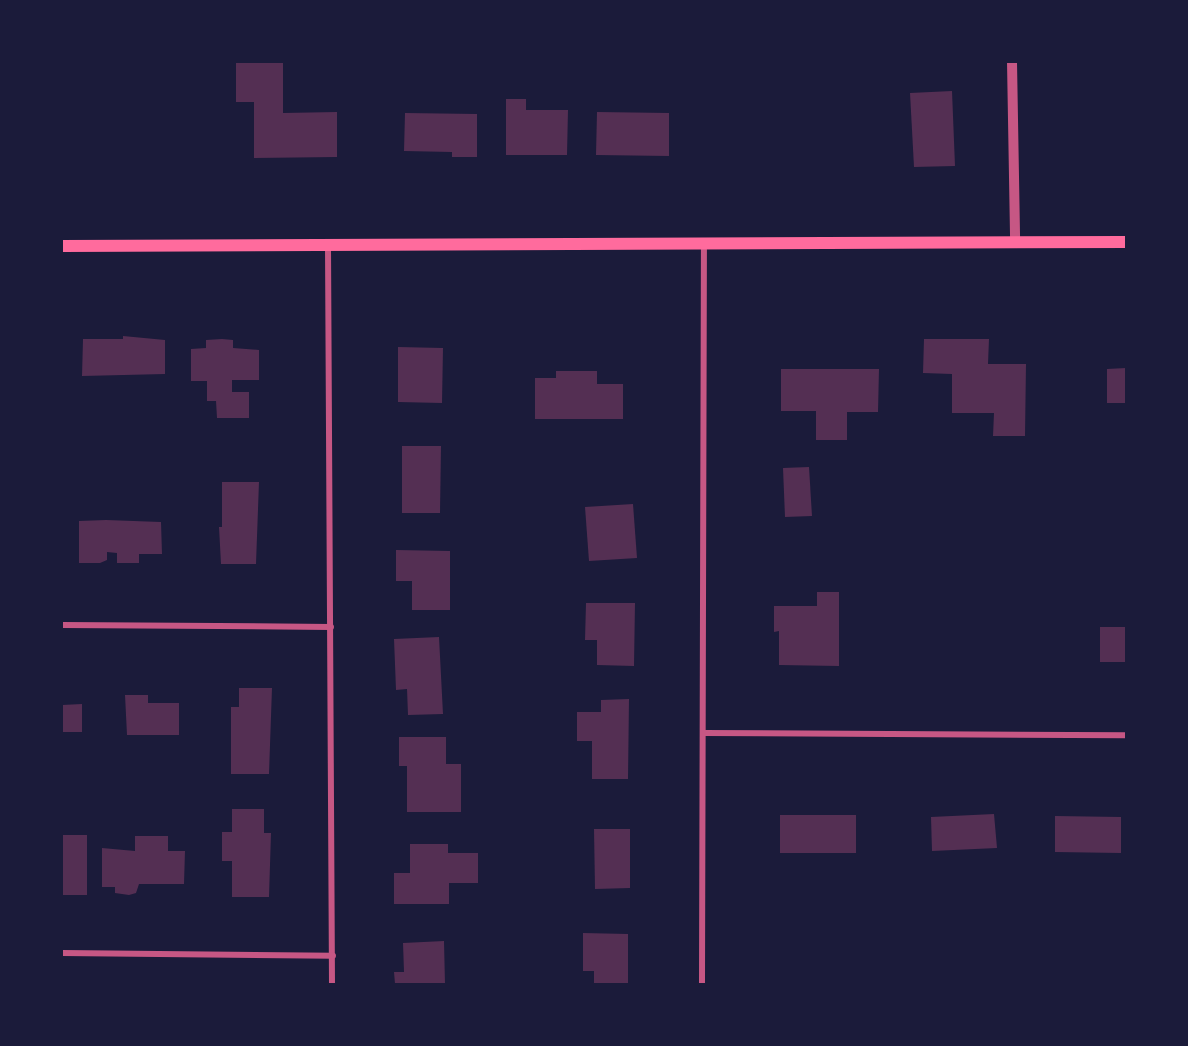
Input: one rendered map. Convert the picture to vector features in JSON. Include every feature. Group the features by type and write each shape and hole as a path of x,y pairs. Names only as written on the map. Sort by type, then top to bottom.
{"main road":[{"path":"62,246 1126,242"}],"street":[{"path":"1012,62 1015,241"},
{"path":"702,984 704,242"},
{"path":"328,246 332,984"},
{"path":"62,625 331,627"},
{"path":"703,733 1126,735"},
{"path":"62,954 333,956"}],"building":[{"path":"236,62 283,62 283,113 337,112 337,157 254,158 254,102 236,102"},
{"path":"952,91 955,166 914,167 910,93"},
{"path":"506,99 526,99 526,110 568,110 567,155 506,155"},
{"path":"597,112 669,113 669,156 596,155"},
{"path":"405,113 477,114 477,157 452,157 452,152 404,151"},
{"path":"123,336 165,340 165,374 82,376 83,339 123,339"},
{"path":"924,339 989,339 988,364 1026,364 1025,436 993,436 994,413 952,413 952,374 923,373"},
{"path":"206,340 233,340 233,348 259,350 259,380 232,380 232,392 249,392 249,418 217,418 216,401 207,401 207,381 191,381 191,349 206,348"},
{"path":"398,347 443,348 442,403 398,402"},
{"path":"1126,368 1126,403 1107,403 1107,369"},
{"path":"781,369 879,369 878,412 847,412 847,440 816,440 816,411 781,411"},
{"path":"556,371 597,371 597,384 623,384 623,419 535,419 535,378 556,378"},
{"path":"402,446 441,446 440,513 402,513"},
{"path":"809,467 812,516 785,517 783,468"},
{"path":"222,482 259,482 256,564 221,564 219,527 222,527"},
{"path":"633,504 637,558 589,561 585,507"},
{"path":"79,521 161,522 162,554 139,554 139,563 117,563 117,553 107,552 107,560 100,563 79,563"},
{"path":"396,550 450,551 450,610 412,610 412,581 396,581"},
{"path":"817,592 839,592 839,666 779,665 779,631 774,632 774,606 817,606"},
{"path":"586,603 635,603 634,666 597,665 597,640 585,640"},
{"path":"1100,627 1126,627 1126,662 1100,662"},
{"path":"439,637 443,714 408,715 407,689 396,690 394,639"},
{"path":"239,688 272,688 269,774 231,774 231,707 239,707"},
{"path":"125,695 148,695 148,703 179,703 179,735 127,735"},
{"path":"629,699 628,779 592,779 592,741 577,741 577,712 601,712 601,700"},
{"path":"82,704 82,732 62,732 62,705"},
{"path":"399,737 446,737 446,764 461,764 461,812 407,812 407,766 399,766"},
{"path":"232,809 264,809 264,833 271,833 269,897 232,897 232,861 222,861 222,832 232,832"},
{"path":"994,814 997,848 932,851 931,817"},
{"path":"780,815 856,815 856,853 780,853"},
{"path":"1055,816 1121,817 1121,853 1055,852"},
{"path":"594,829 630,829 630,888 595,889"},
{"path":"62,835 87,835 87,895 62,895"},
{"path":"135,836 168,836 168,851 185,851 184,884 139,884 136,893 129,895 115,893 115,887 102,887 102,848 135,851"},
{"path":"410,844 448,844 448,853 478,853 478,883 449,883 449,904 394,904 394,873 410,873"},
{"path":"583,933 628,934 628,984 594,984 594,971 583,971"},
{"path":"444,941 445,984 395,984 394,972 404,972 403,943"}]}
